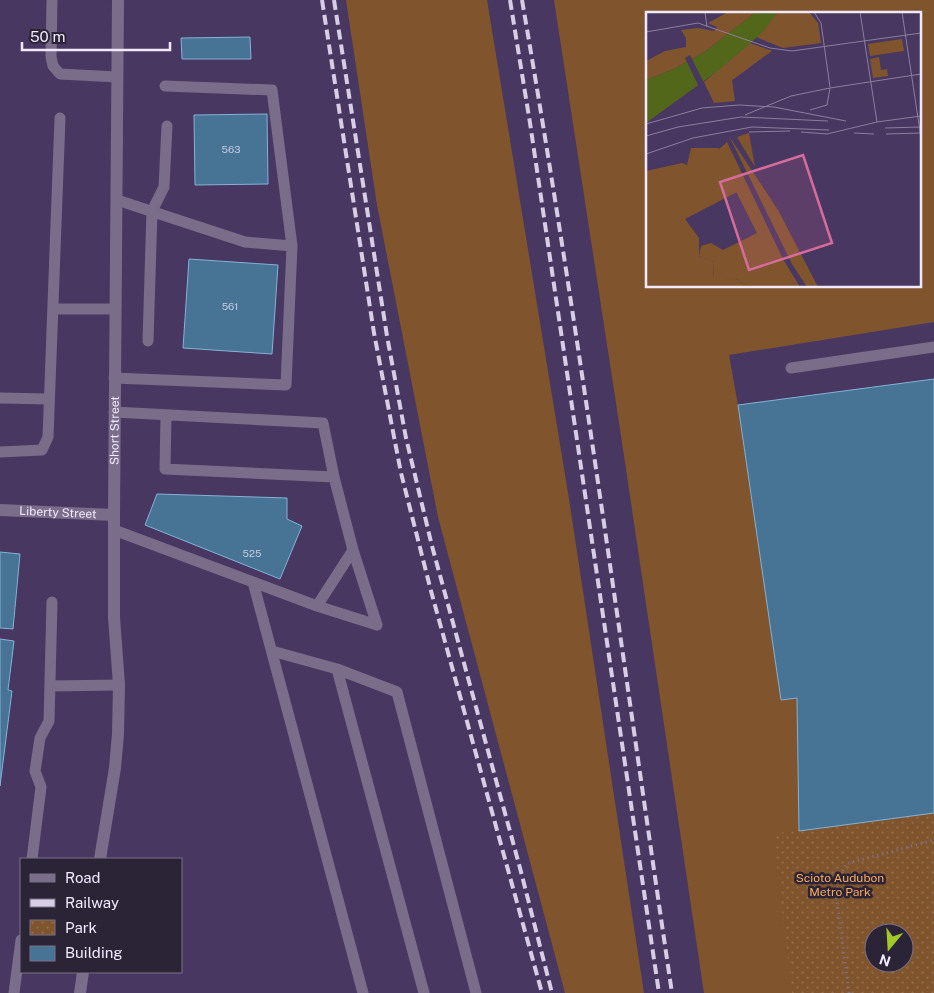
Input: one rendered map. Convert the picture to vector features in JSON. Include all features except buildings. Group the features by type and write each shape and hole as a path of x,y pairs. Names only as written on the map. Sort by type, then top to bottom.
{"street":[{"name":"Short Street","path":"100,858 115,768 118,734 119,685 114,617 114,378 118,0"},
{"name":"Liberty Street","path":"0,510 114,515"},
{"path":"80,993 83,973"}],"lane":[{"path":"52,0 50,58 53,66 60,74 117,77"},
{"path":"114,378 286,385 292,246 272,90 165,86"},
{"path":"0,452 42,450 48,437 60,118"},
{"path":"148,341 152,211 164,187 167,126"},
{"path":"116,200 246,242 292,246"},
{"path":"53,309 115,309"},
{"path":"791,368 934,347"},
{"path":"0,398 49,399"},
{"path":"114,412 323,424 334,477 353,550 377,625 317,606 114,530"},
{"path":"166,416 165,468 334,477"},
{"path":"317,606 353,550"},
{"path":"252,582 363,993"},
{"path":"32,858 41,787 35,771 40,738 49,721 52,602"},
{"path":"272,651 337,669 397,692 476,993"},
{"path":"337,669 424,993"},
{"path":"50,686 119,685"},
{"path":"14,993 20,948"}],"path":[{"path":"849,993 835,886 846,864 934,840"}],"green space":[{"path":"346,0 487,0 569,499 644,993 565,993 438,517 377,205"},
{"path":"554,0 934,0 934,322 729,355 781,700 797,698 799,831 840,993 704,993"},
{"name":"Scioto Audubon Metro Park","path":"934,810 934,993 792,993 773,834"}],"railway":[{"path":"322,0 374,333 401,473 431,591 542,993"},
{"path":"334,0 387,336 406,438 432,546 520,868 552,993"},
{"path":"510,0 530,123 659,993"},
{"path":"522,0 582,372 672,993"}]}
